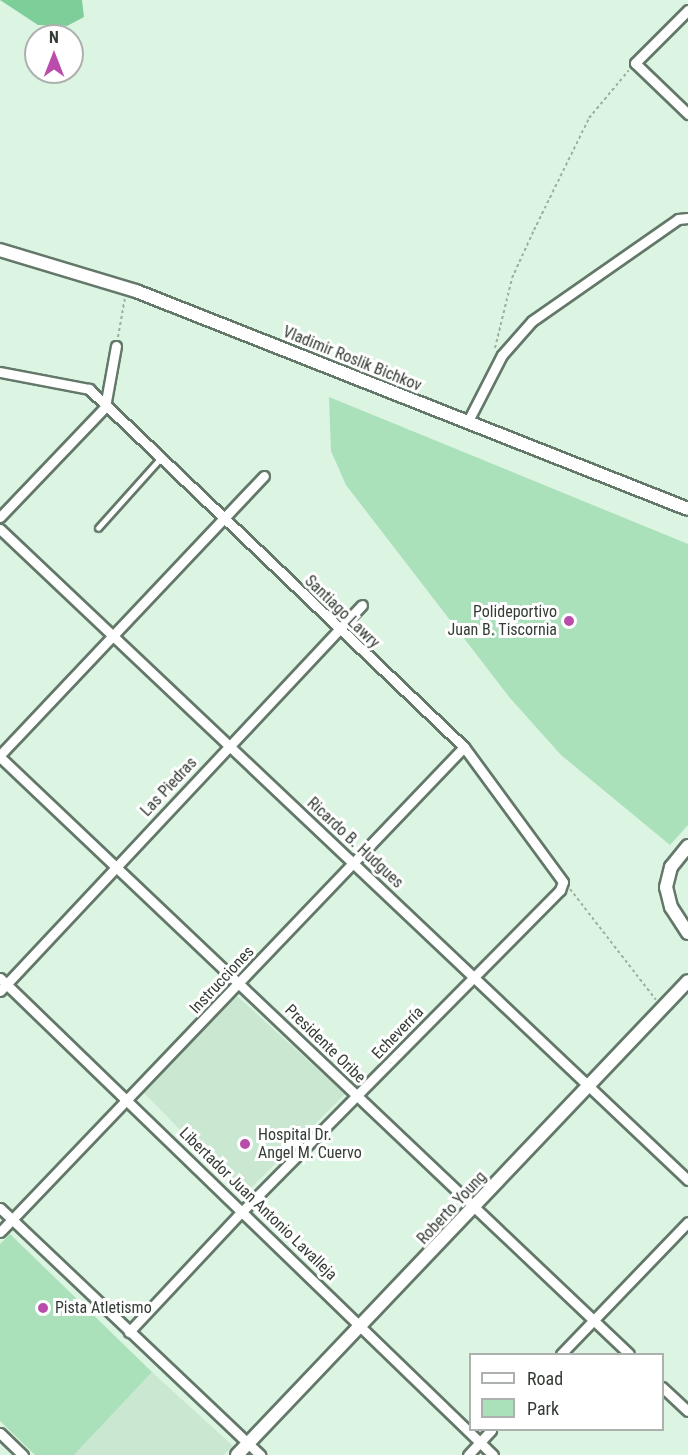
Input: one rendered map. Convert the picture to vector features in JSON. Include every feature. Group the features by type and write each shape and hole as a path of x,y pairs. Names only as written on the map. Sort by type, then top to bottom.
{"street":[{"path":"688,10 635,63 688,114"},
{"path":"467,423 502,355 532,321 678,219 688,218"},
{"name":"Vladimir Roslik Bichkov","path":"0,250 129,289 688,509"},
{"path":"0,517 105,407 116,346"},
{"name":"Santiago Lawry","path":"0,372 76,384 89,389 105,407 338,630 464,747 562,884"},
{"path":"0,756 264,476"},
{"name":"Ricardo B. Hudgues","path":"0,529 354,861 688,1180"},
{"name":"Las Piedras","path":"2,984 362,605"},
{"name":"Instrucciones","path":"0,1232 129,1100 464,747"},
{"name":"Presidente Oribe","path":"0,756 628,1353"},
{"path":"688,846 668,873 666,894 688,933"},
{"name":"Echeverría","path":"129,1332 243,1210 358,1096 562,884"},
{"name":"Roberto Young","path":"237,1455 362,1327 688,981"},
{"name":"Libertador Juan Antonio Lavalleja","path":"2,984 129,1100 493,1455"},
{"path":"0,1208 260,1455"},
{"path":"562,1353 688,1222"},
{"path":"664,1388 688,1411"},
{"path":"468,1455 490,1431"},
{"path":"0,1433 12,1451 23,1455"}],"lane":[{"path":"98,528 160,459"}],"path":[{"path":"494,356 512,278 534,230 589,118 635,63"},
{"path":"116,346 129,289"},
{"path":"562,884 574,891 663,1008"}],"shaded area":[{"path":"0,0 82,0 84,17 71,24 36,24"},
{"name":"Hospital Dr. Angel M. Cuervo","path":"237,996 345,1094 244,1195 143,1092"},
{"path":"152,1372 233,1446 224,1455 74,1455"}],"green space":[{"name":"Polideportivo Juan B. Tiscornia","path":"329,397 688,544 688,825 670,845 561,755 510,698 346,485 331,451"},
{"name":"Pista Atletismo","path":"10,1234 152,1372 74,1455 35,1455 0,1421 0,1244"}],"place":[{"name":"Polideportivo Juan B. Tiscornia","path":"569,621"},
{"name":"Hospital Dr. Angel M. Cuervo","path":"245,1144"},
{"name":"Pista Atletismo","path":"43,1308"}]}
